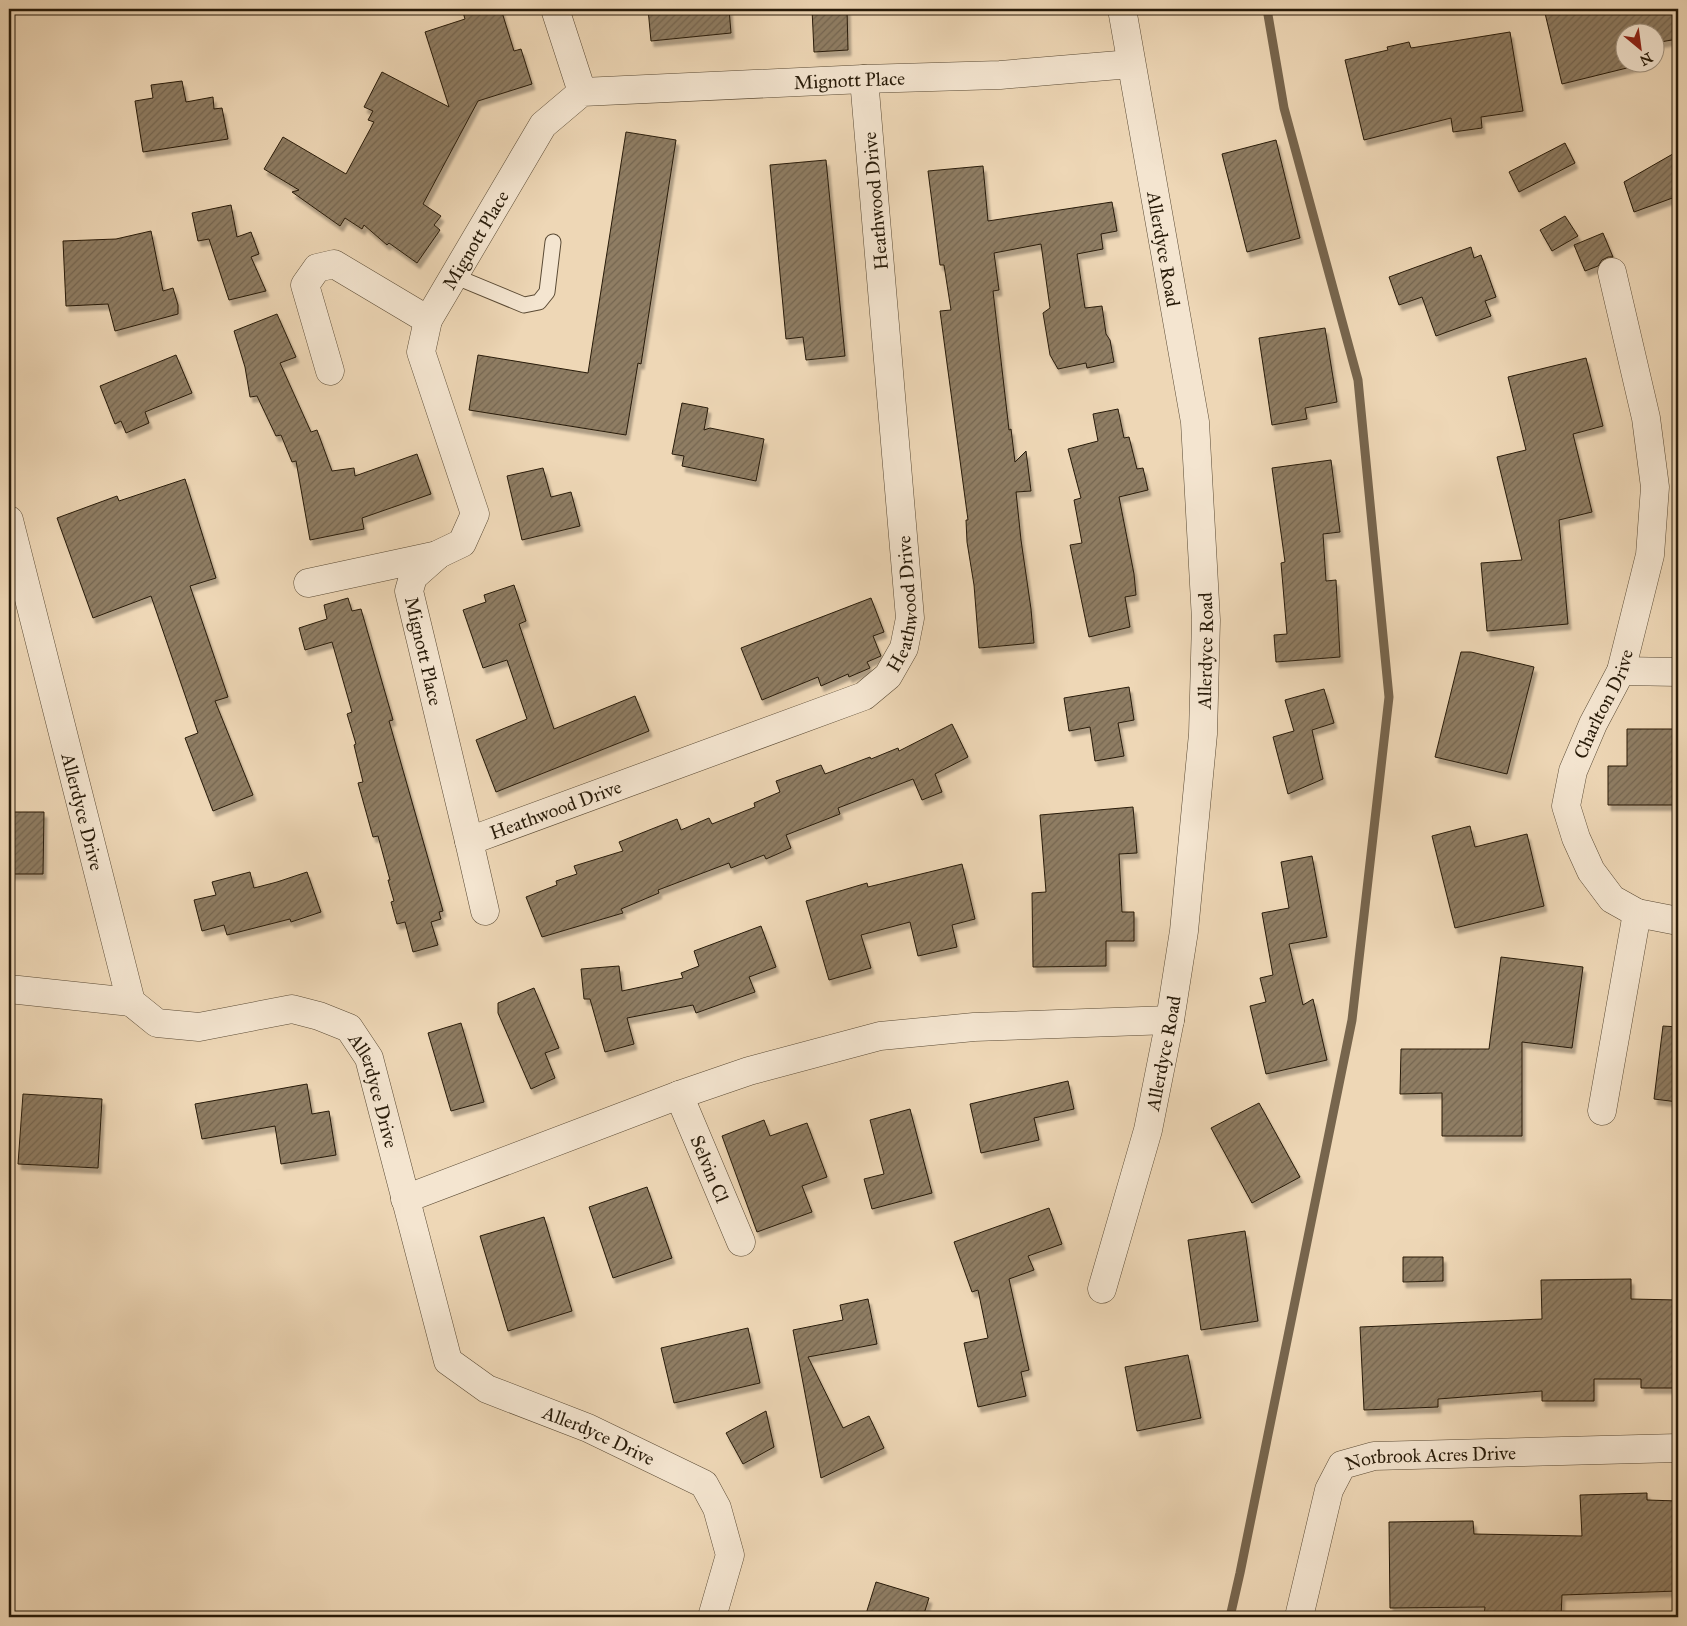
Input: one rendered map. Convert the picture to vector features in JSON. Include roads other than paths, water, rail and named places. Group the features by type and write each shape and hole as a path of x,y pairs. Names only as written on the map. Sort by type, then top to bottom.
{"street":[{"path":"555,9 582,92"},
{"name":"Allerdyce Road","path":"1102,1289 1148,1130 1170,1020 1184,931 1203,734 1206,620 1195,422 1122,9"},
{"name":"Mignott Place","path":"484,912 469,841 409,592 413,577 439,554 462,543 475,514 421,352 428,320 544,125 582,92 864,79 1000,75 1131,64"},
{"name":"Heathwood Drive","path":"469,841 864,696 888,676 904,648 910,618 864,79"},
{"path":"330,371 305,285 318,268 334,264 428,320"},
{"name":"Charlton Drive","path":"1612,272 1646,418 1655,486 1650,555 1621,671 1593,724 1573,772 1566,806 1576,838 1591,871 1612,899 1638,913 1678,921"},
{"name":"Allerdyce Drive","path":"9,520 131,1002 157,1024 199,1027 292,1009 319,1016 350,1028 369,1058 448,1361 488,1389 588,1428 704,1484 717,1508 730,1555 712,1617"},
{"path":"308,583 439,554"},
{"path":"1621,671 1678,672"},
{"path":"1602,1110 1638,913"},
{"path":"9,989 131,1002"},
{"path":"405,1199 749,1071 880,1036 974,1027 1170,1020"},
{"name":"Selvin Cl","path":"679,1096 741,1242"},
{"name":"Norbrook Acres Drive","path":"1299,1617 1329,1490 1342,1465 1374,1456 1678,1448"}],"lane":[{"path":"454,276 524,305 538,302 548,292 553,242"}],"waterway":[{"path":"1230,1617 1352,1020 1389,697 1358,380 1284,108 1267,9"}]}
